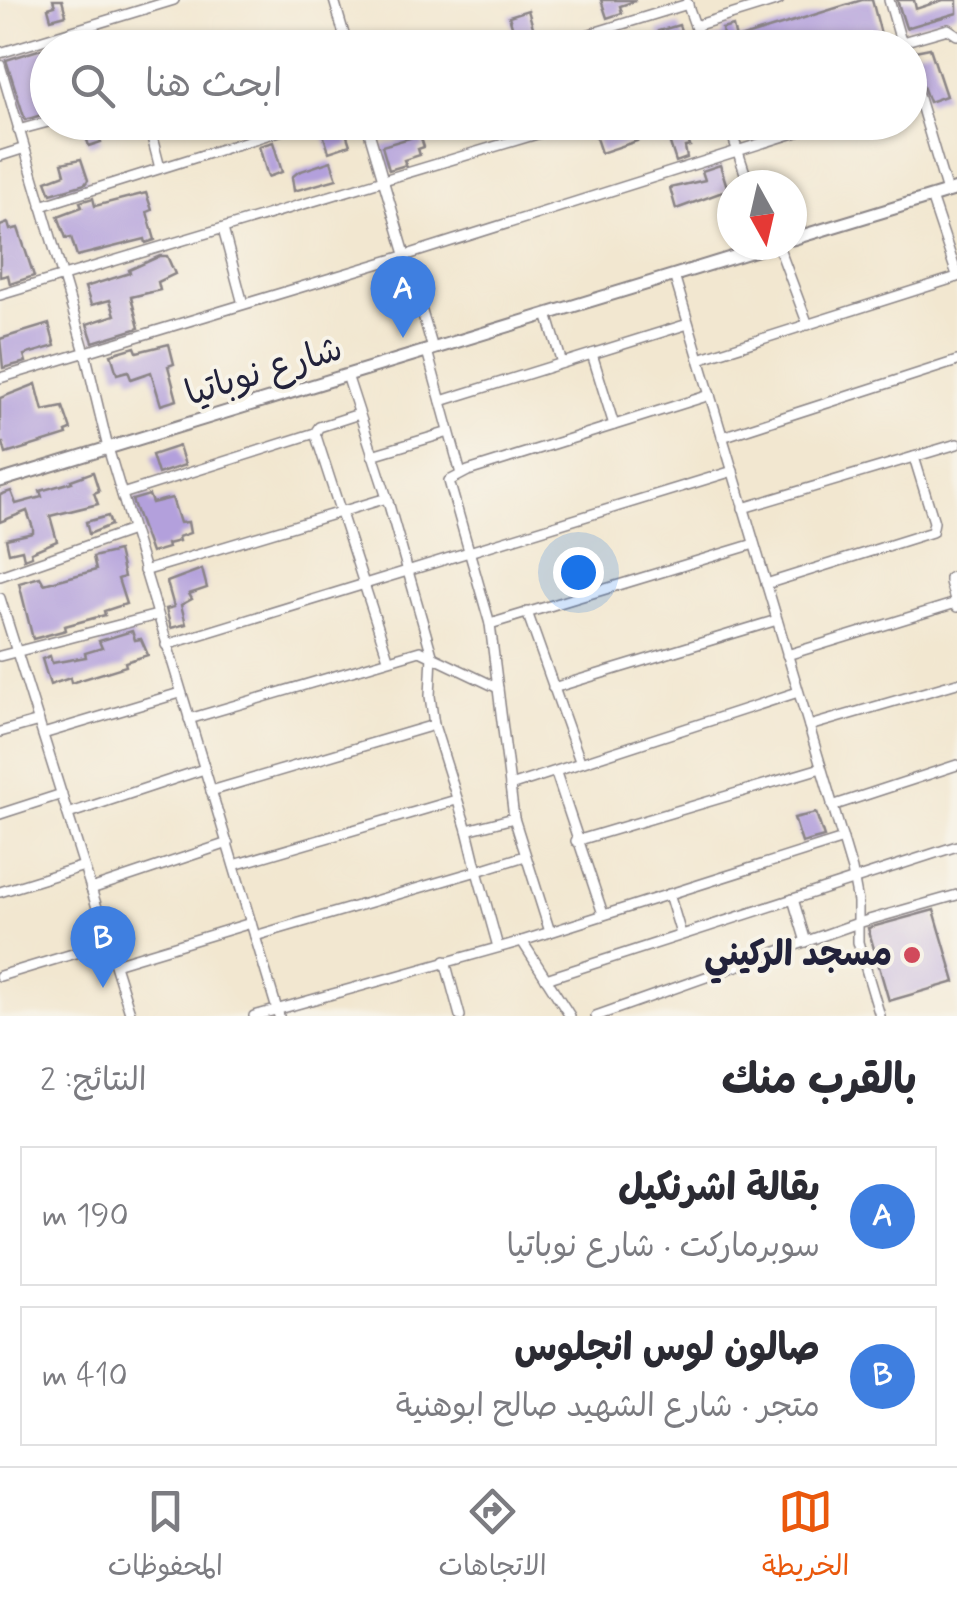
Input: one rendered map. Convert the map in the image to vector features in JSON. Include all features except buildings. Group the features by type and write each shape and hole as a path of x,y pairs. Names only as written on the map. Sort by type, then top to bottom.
{"street":[{"path":"76,30 174,0"},
{"path":"334,0 343,30"},
{"path":"696,26 742,5 778,0"},
{"path":"889,0 898,30"},
{"path":"600,30 687,2 697,30"},
{"path":"927,35 948,29 957,36"},
{"path":"0,53 30,44"},
{"path":"0,65 85,352 156,614 278,1013"},
{"path":"18,130 30,127"},
{"path":"807,234 952,190 927,128"},
{"path":"153,140 160,168"},
{"path":"41,206 250,140"},
{"path":"371,140 461,474"},
{"path":"0,296 519,140"},
{"path":"734,140 744,170"},
{"path":"0,378 772,140"},
{"path":"0,156 22,149"},
{"path":"699,359 957,276 932,197"},
{"path":"222,229 243,304"},
{"name":"شارع نوباتيا","path":"0,481 725,260"},
{"path":"779,260 808,325"},
{"path":"674,276 854,879 858,942 880,1016"},
{"path":"547,314 562,363"},
{"path":"441,401 688,324"},
{"path":"592,354 614,425"},
{"path":"722,437 957,361"},
{"path":"347,375 432,655 430,696 434,725 468,830 498,947"},
{"path":"550,932 514,818 490,624 448,484 450,478 461,474 710,395"},
{"path":"122,494 315,433 322,426 359,414"},
{"path":"372,456 449,432"},
{"path":"315,433 388,658"},
{"path":"743,508 957,444"},
{"path":"766,584 932,532 934,522 914,456"},
{"path":"166,645 732,471"},
{"path":"144,571 387,498"},
{"path":"0,576 132,530"},
{"path":"490,624 754,544"},
{"path":"787,656 956,605 950,578 957,575"},
{"path":"0,598 130,1016"},
{"path":"527,612 580,761"},
{"path":"0,656 156,614"},
{"path":"554,688 776,620"},
{"path":"188,718 420,651 498,688"},
{"path":"808,726 957,682"},
{"path":"510,786 798,692"},
{"path":"43,734 180,693"},
{"path":"0,732 38,721"},
{"path":"211,792 434,725"},
{"path":"832,806 957,765"},
{"path":"576,841 821,768"},
{"path":"68,814 204,769"},
{"path":"556,773 603,914"},
{"path":"0,814 62,794"},
{"path":"234,865 456,800"},
{"path":"468,830 514,818"},
{"path":"254,1016 278,1013 522,941 843,840"},
{"path":"92,890 228,844"},
{"path":"546,979 957,846"},
{"path":"256,936 525,856"},
{"path":"0,892 84,866"},
{"path":"669,894 681,934"},
{"path":"596,1016 858,923 957,895"},
{"path":"792,899 806,942"},
{"path":"116,964 252,923"},
{"path":"522,941 570,1016"},
{"path":"0,976 108,943"},
{"path":"445,961 460,1016"}],"place":[{"name":"بقالة اشرنكيل","path":"403,338"},
{"name":"مسجد الركيني","path":"912,955"},
{"name":"صالون لوس انجلوس","path":"103,988"}]}
